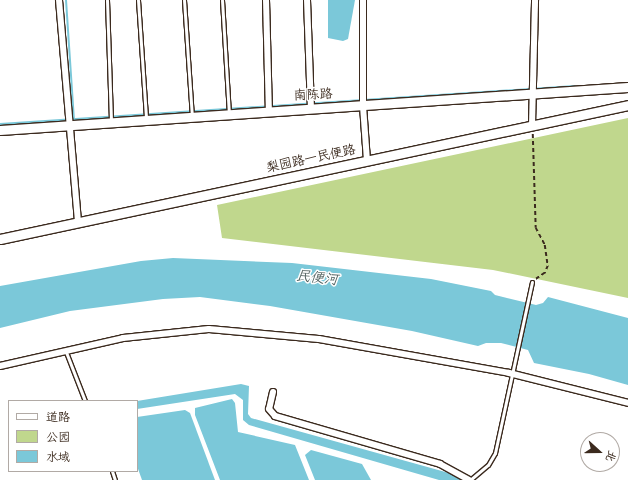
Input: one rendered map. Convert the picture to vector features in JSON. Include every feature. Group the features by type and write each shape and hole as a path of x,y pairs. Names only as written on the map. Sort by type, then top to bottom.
{"main road":[{"name":"南陈路","path":"0,130 68,122 269,107 532,90 628,87"},
{"name":"梨园路一民便路","path":"0,239 628,105"}],"street":[{"path":"59,0 68,122 78,222"},
{"path":"266,0 269,107"},
{"path":"307,0 311,105"},
{"path":"363,0 364,102 367,160"},
{"path":"532,125 535,0"},
{"path":"0,366 123,338 209,329 319,339 511,374 628,404"},
{"path":"273,392 269,408 275,416 440,464 469,480"}],"lane":[{"path":"106,0 110,119"},
{"path":"138,0 146,116"},
{"path":"184,0 192,113"},
{"path":"222,0 228,110"},
{"path":"469,480 488,465 495,453 532,282"},
{"path":"66,352 84,400"}],"path":[{"path":"532,125 536,228 545,245 548,266 545,273 532,282"}],"green space":[{"path":"628,118 628,298 493,270 222,238 217,205"}],"water":[{"path":"328,0 355,0 348,39 343,41 328,38"},
{"name":"民便河","path":"173,258 292,263 431,279 491,291 495,295 536,305 543,303 548,297 628,318 628,385 589,374 534,363 528,350 501,343 486,343 478,346 412,331 270,306 200,297 163,299 70,311 0,328 0,286 141,261"},
{"path":"241,384 249,386 248,414 251,418 449,473 461,480 439,480 249,425 243,420 243,400 235,394 138,409 138,401"},
{"path":"232,399 235,403 238,432 295,445 309,480 220,480 195,415 195,408"},
{"path":"185,410 190,413 215,480 142,480 138,469 138,417"},
{"path":"311,450 362,464 371,480 315,480 305,455"}],"waterway":[{"path":"66,0 74,119"},
{"path":"0,124 575,86"}]}
